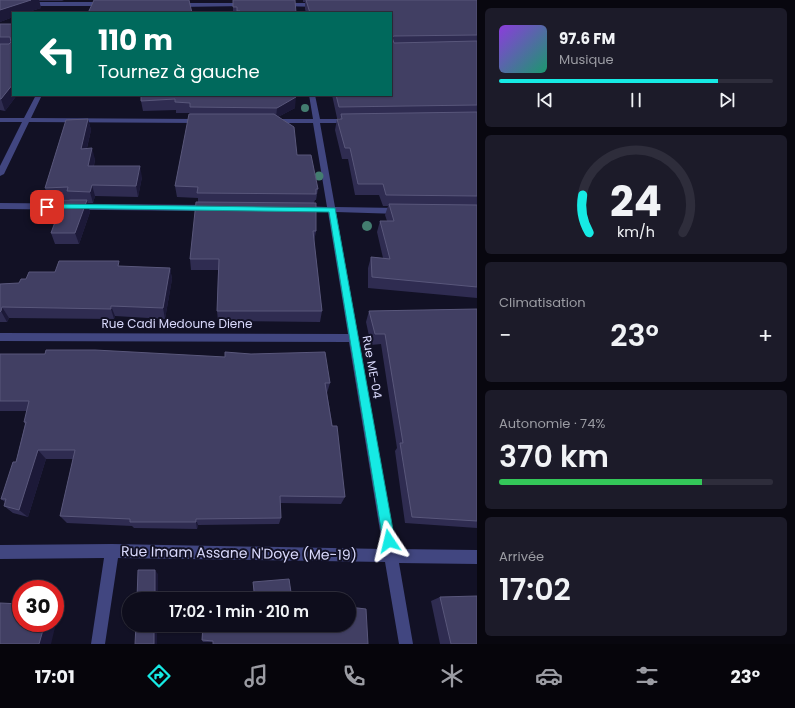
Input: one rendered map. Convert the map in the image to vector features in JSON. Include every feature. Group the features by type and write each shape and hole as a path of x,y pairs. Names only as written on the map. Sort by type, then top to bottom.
{"street":[{"path":"0,4 115,4"},
{"path":"170,5 249,5"},
{"path":"280,5 327,6"},
{"path":"0,174 39,96"},
{"name":"Rue ME-04","path":"312,96 406,644"},
{"path":"0,120 207,121"},
{"path":"262,121 357,121"},
{"path":"0,206 221,208"},
{"path":"292,209 408,211"},
{"name":"Rue Cadi Medoune Diene","path":"0,337 354,338"},
{"path":"98,644 112,551"},
{"name":"Rue Imam Assane N'Doye (Me-19)","path":"0,552 112,551 391,557 477,557"}],"building":[{"path":"0,0 31,0 0,10"},
{"path":"94,0 189,0 192,12 88,12"},
{"path":"233,0 295,0 296,12 240,12 237,11 237,7 233,7"},
{"path":"306,0 477,0 477,35 392,37 392,12 310,12"},
{"path":"0,24 12,24 12,85 1,99 0,44 9,44 11,42 10,37 0,37"},
{"path":"392,37 394,43 477,41 477,105 339,107 336,96 392,96"},
{"path":"141,96 296,96 277,108 190,107 190,103 175,102 175,99 141,101"},
{"path":"477,112 477,196 386,195 383,184 358,184 350,148 345,148 337,119 342,119 341,114"},
{"path":"189,114 274,114 294,127 297,155 311,155 318,189 316,189 316,194 197,193 198,187 175,186"},
{"path":"88,119 81,149 92,148 88,166 140,166 136,186 92,185 90,192 67,191 68,187 45,188 66,120"},
{"path":"63,200 87,200 75,233 51,233"},
{"path":"196,202 316,203 316,231 313,231 322,311 217,311 219,259 190,259"},
{"path":"389,204 477,205 477,287 372,277 371,257 390,259 380,221 394,221"},
{"path":"59,261 119,261 118,266 170,268 163,308 111,306 111,309 2,307 0,312 0,284 19,283 21,279 26,279 29,272 55,272"},
{"path":"477,309 477,521 412,517 400,443 403,443 385,334 375,334 369,311"},
{"path":"46,350 95,350 225,357 225,352 251,354 325,352 330,383 325,383 332,426 337,426 345,497 280,496 281,518 196,519 196,522 130,522 130,519 60,516 75,450 38,450 19,510 4,506 6,499 1,499 13,462 16,462 26,422 24,422 29,401 0,401 0,354 45,354"},
{"path":"138,570 155,570 155,592 137,592"},
{"path":"289,579 291,592 254,592 253,582"},
{"path":"477,596 477,644 451,644 440,597"},
{"path":"0,603 12,604 12,632 42,632 39,644 0,644"},
{"path":"356,608 366,609 368,644 213,644 213,641 202,640 203,632 356,632"},
{"path":"136,632 154,632 154,644 135,644"}],"route":[{"path":"47,207 332,210 389,541"}]}
